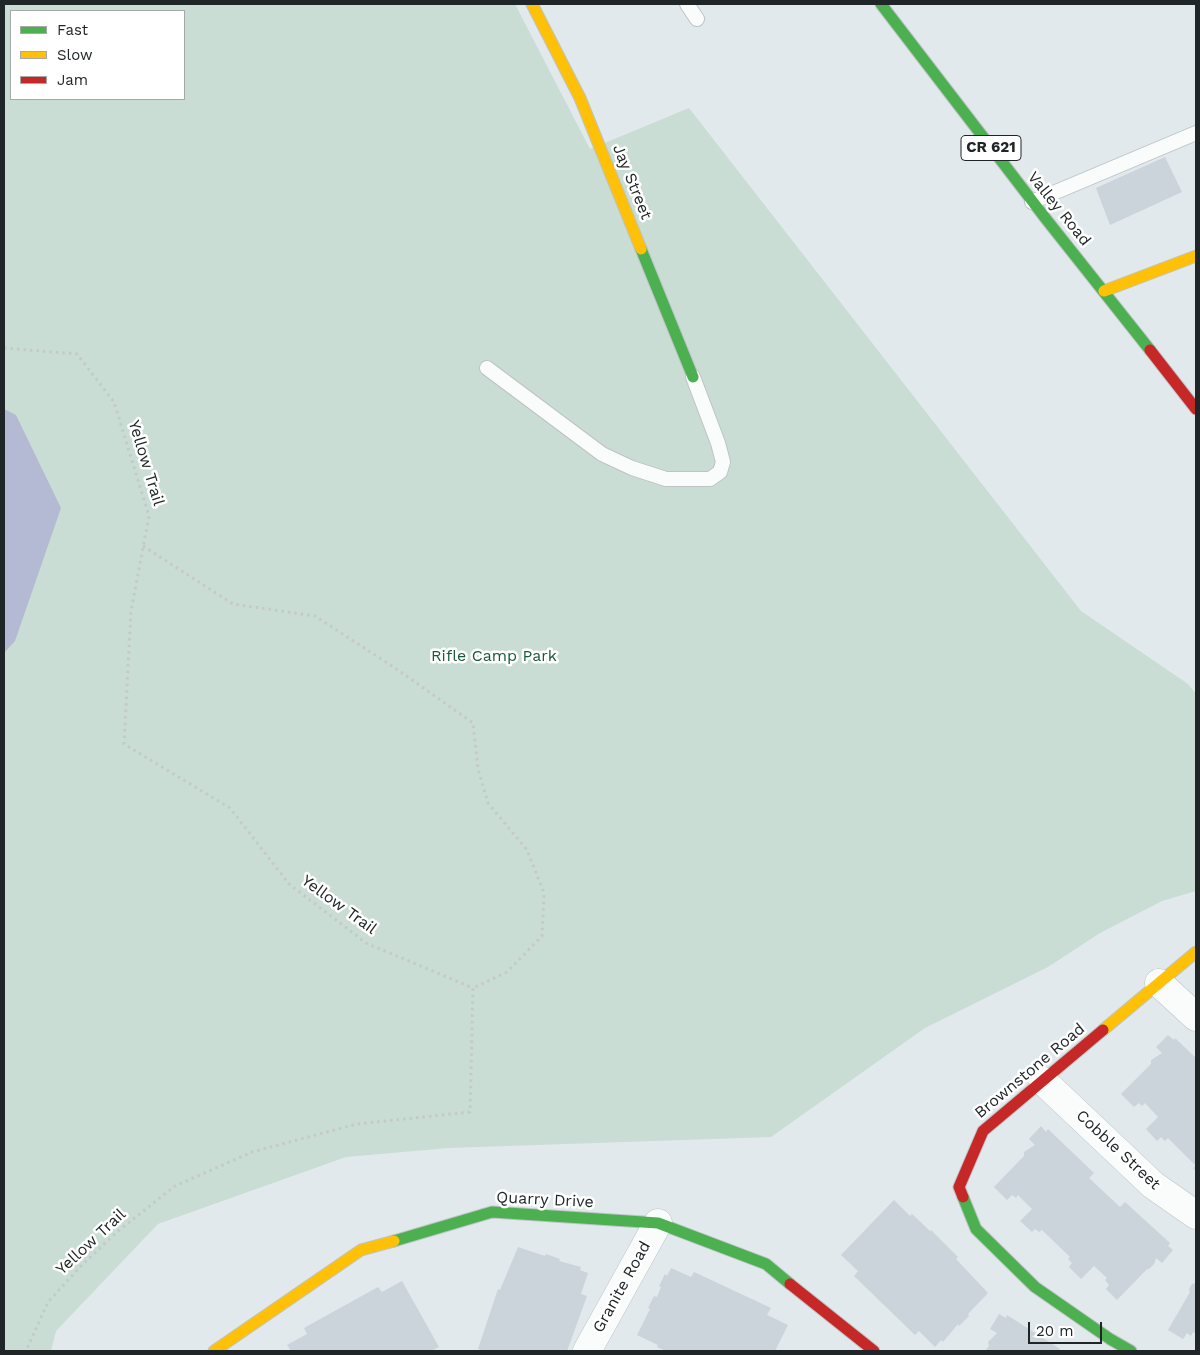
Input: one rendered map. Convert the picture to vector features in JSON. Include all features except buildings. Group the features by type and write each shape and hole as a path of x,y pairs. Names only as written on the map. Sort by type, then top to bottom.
{"street":[{"name":"Jay Street","path":"532,4 580,98 693,377"},
{"name":"Valley Road","path":"880,4 1032,202 1196,409"},
{"path":"1104,291 1196,256"},
{"name":"Brownstone Road","path":"1131,1351 1110,1339 1035,1287 976,1230 959,1187 983,1131 1196,952"},
{"path":"1159,983 1196,1017"},
{"name":"Cobble Street","path":"1043,1081 1153,1185 1196,1215"},
{"name":"Quarry Drive","path":"214,1351 361,1250 492,1212 658,1223 766,1264 874,1351"},
{"name":"Granite Road","path":"587,1351 658,1223"}],"lane":[{"path":"687,4 697,19"},
{"path":"1032,202 1196,132"},
{"path":"487,368 602,454 632,468 666,479 710,479 720,472 723,462 718,443 693,377"}],"path":[{"name":"Yellow Trail","path":"4,348 77,354 114,402 149,516 131,611 124,744 230,808 289,884 366,942 473,988 470,1112 356,1124 252,1152 175,1186 118,1231 81,1266 48,1302 26,1351"},
{"path":"143,546 233,604 315,616 398,670 473,723 478,769 488,803 527,850 544,893 542,936 507,972 473,988"}],"green space":[{"name":"Rifle Camp Park","path":"4,4 515,4 590,149 689,108 1081,611 1188,684 1196,694 1196,891 1162,901 1100,933 1048,967 925,1028 771,1137 449,1148 346,1157 158,1224 56,1331 51,1351 4,1351"}],"water":[{"path":"4,409 16,415 61,508 15,641 4,653"}],"traffic: fast":[{"path":"881,4 1046,219 1150,350"},
{"path":"641,249 693,377"},
{"path":"963,1197 976,1229 1035,1287 1110,1339 1131,1351"},
{"path":"394,1241 492,1212 658,1223 766,1264 790,1284"}],"traffic: slow":[{"path":"532,4 580,98 641,249"},
{"path":"1104,291 1196,256"},
{"path":"1103,1030 1196,952"},
{"path":"214,1351 361,1250 394,1241"}],"traffic: jam":[{"path":"1150,350 1196,409"},
{"path":"963,1197 959,1187 983,1131 1103,1030"},
{"path":"790,1284 874,1351"}]}
